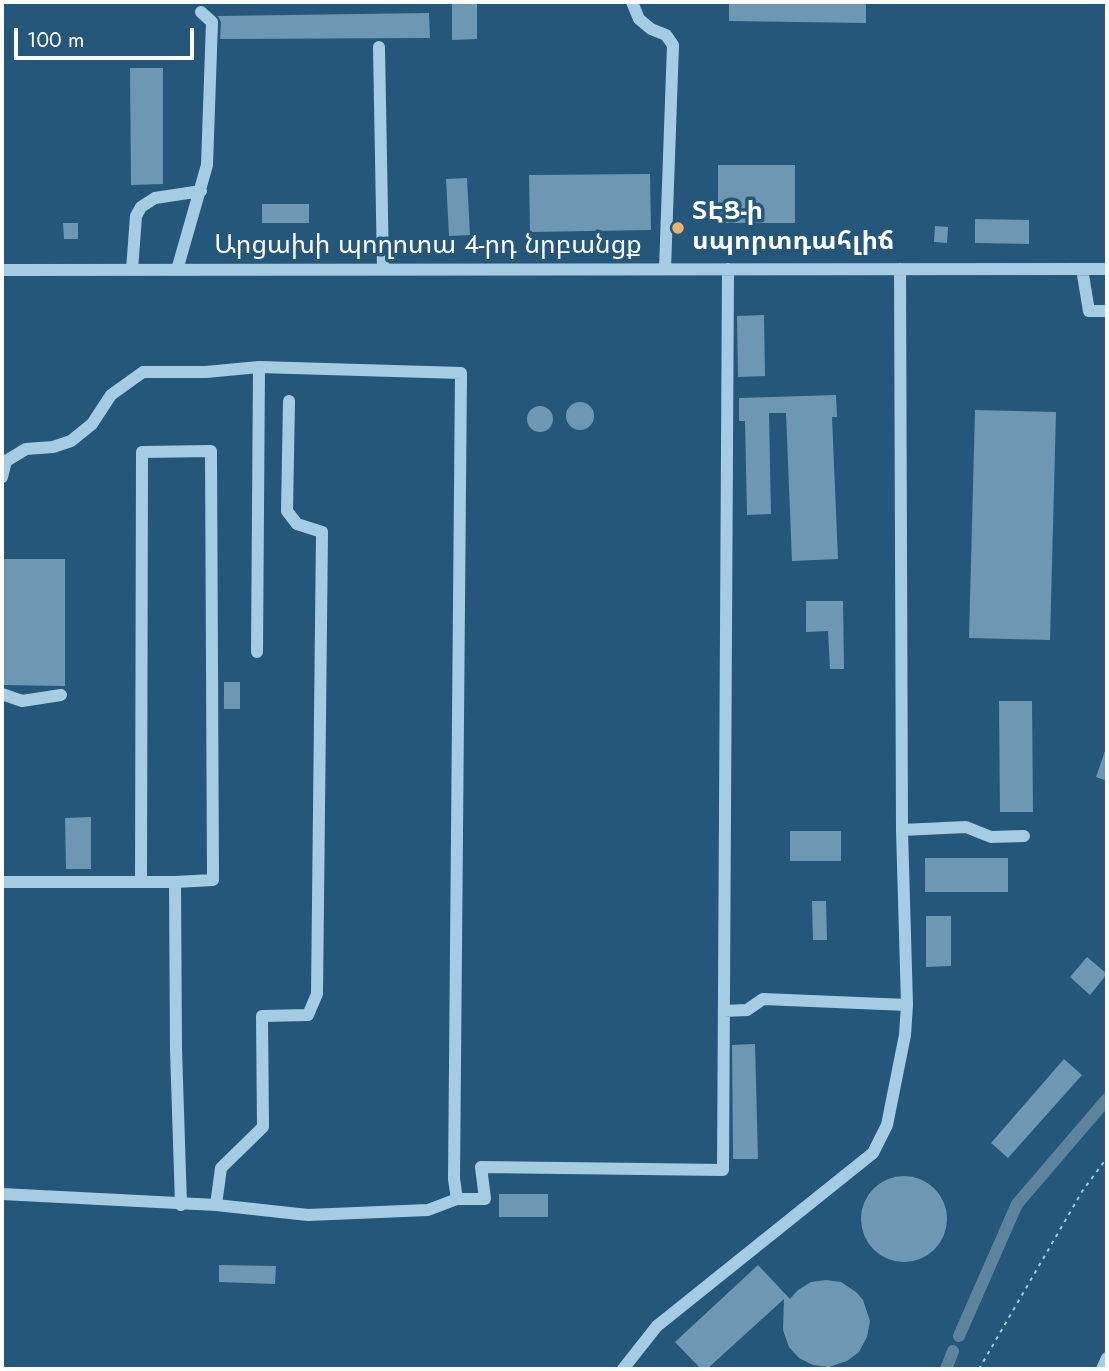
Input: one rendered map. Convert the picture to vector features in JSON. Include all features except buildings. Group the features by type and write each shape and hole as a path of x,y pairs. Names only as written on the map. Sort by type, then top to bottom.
{"street":[{"path":"632,2 639,19 651,29 666,35 673,45 664,269"},
{"path":"177,270 207,165 212,22 201,12"},
{"path":"379,47 383,270"},
{"path":"132,270 136,216 141,207 155,198 201,191"},
{"path":"2,1194 216,1205 308,1214 428,1210 457,1199 485,1199 481,1167 723,1170 728,269"},
{"path":"623,1369 657,1326 873,1153 887,1125 905,1035 907,1005 902,830 900,269"},
{"path":"1082,269 1089,311 1107,311"},
{"name":"Արցախի պողոտա 4-րդ նրբանցք","path":"2,270 1107,269"},
{"path":"2,477 6,461 26,449 53,447 71,441 92,424 110,395 143,372 206,372 259,367 461,373 454,1179 457,1199"},
{"path":"257,652 259,367"},
{"path":"216,1205 220,1168 263,1127 262,1016 308,1015 317,994 321,532 297,524 288,511 289,401"},
{"path":"2,882 141,882 175,882 213,880 212,452 142,452 141,882"},
{"path":"2,694 22,701 61,695"},
{"path":"902,830 966,827 991,837 1024,836"},
{"path":"175,882 176,1049 181,1205"},
{"path":"724,1011 747,1010 763,999 907,1005"},
{"path":"1102,1369 1107,1358"}],"path":[{"path":"979,1369 1083,1190 1107,1158"}],"waterway":[{"path":"959,1336 1017,1204 1107,1099"},
{"path":"946,1369 953,1351"}],"place":[{"name":"ՏԷՑ-ի սպորտդահլիճ","path":"678,228"}]}
